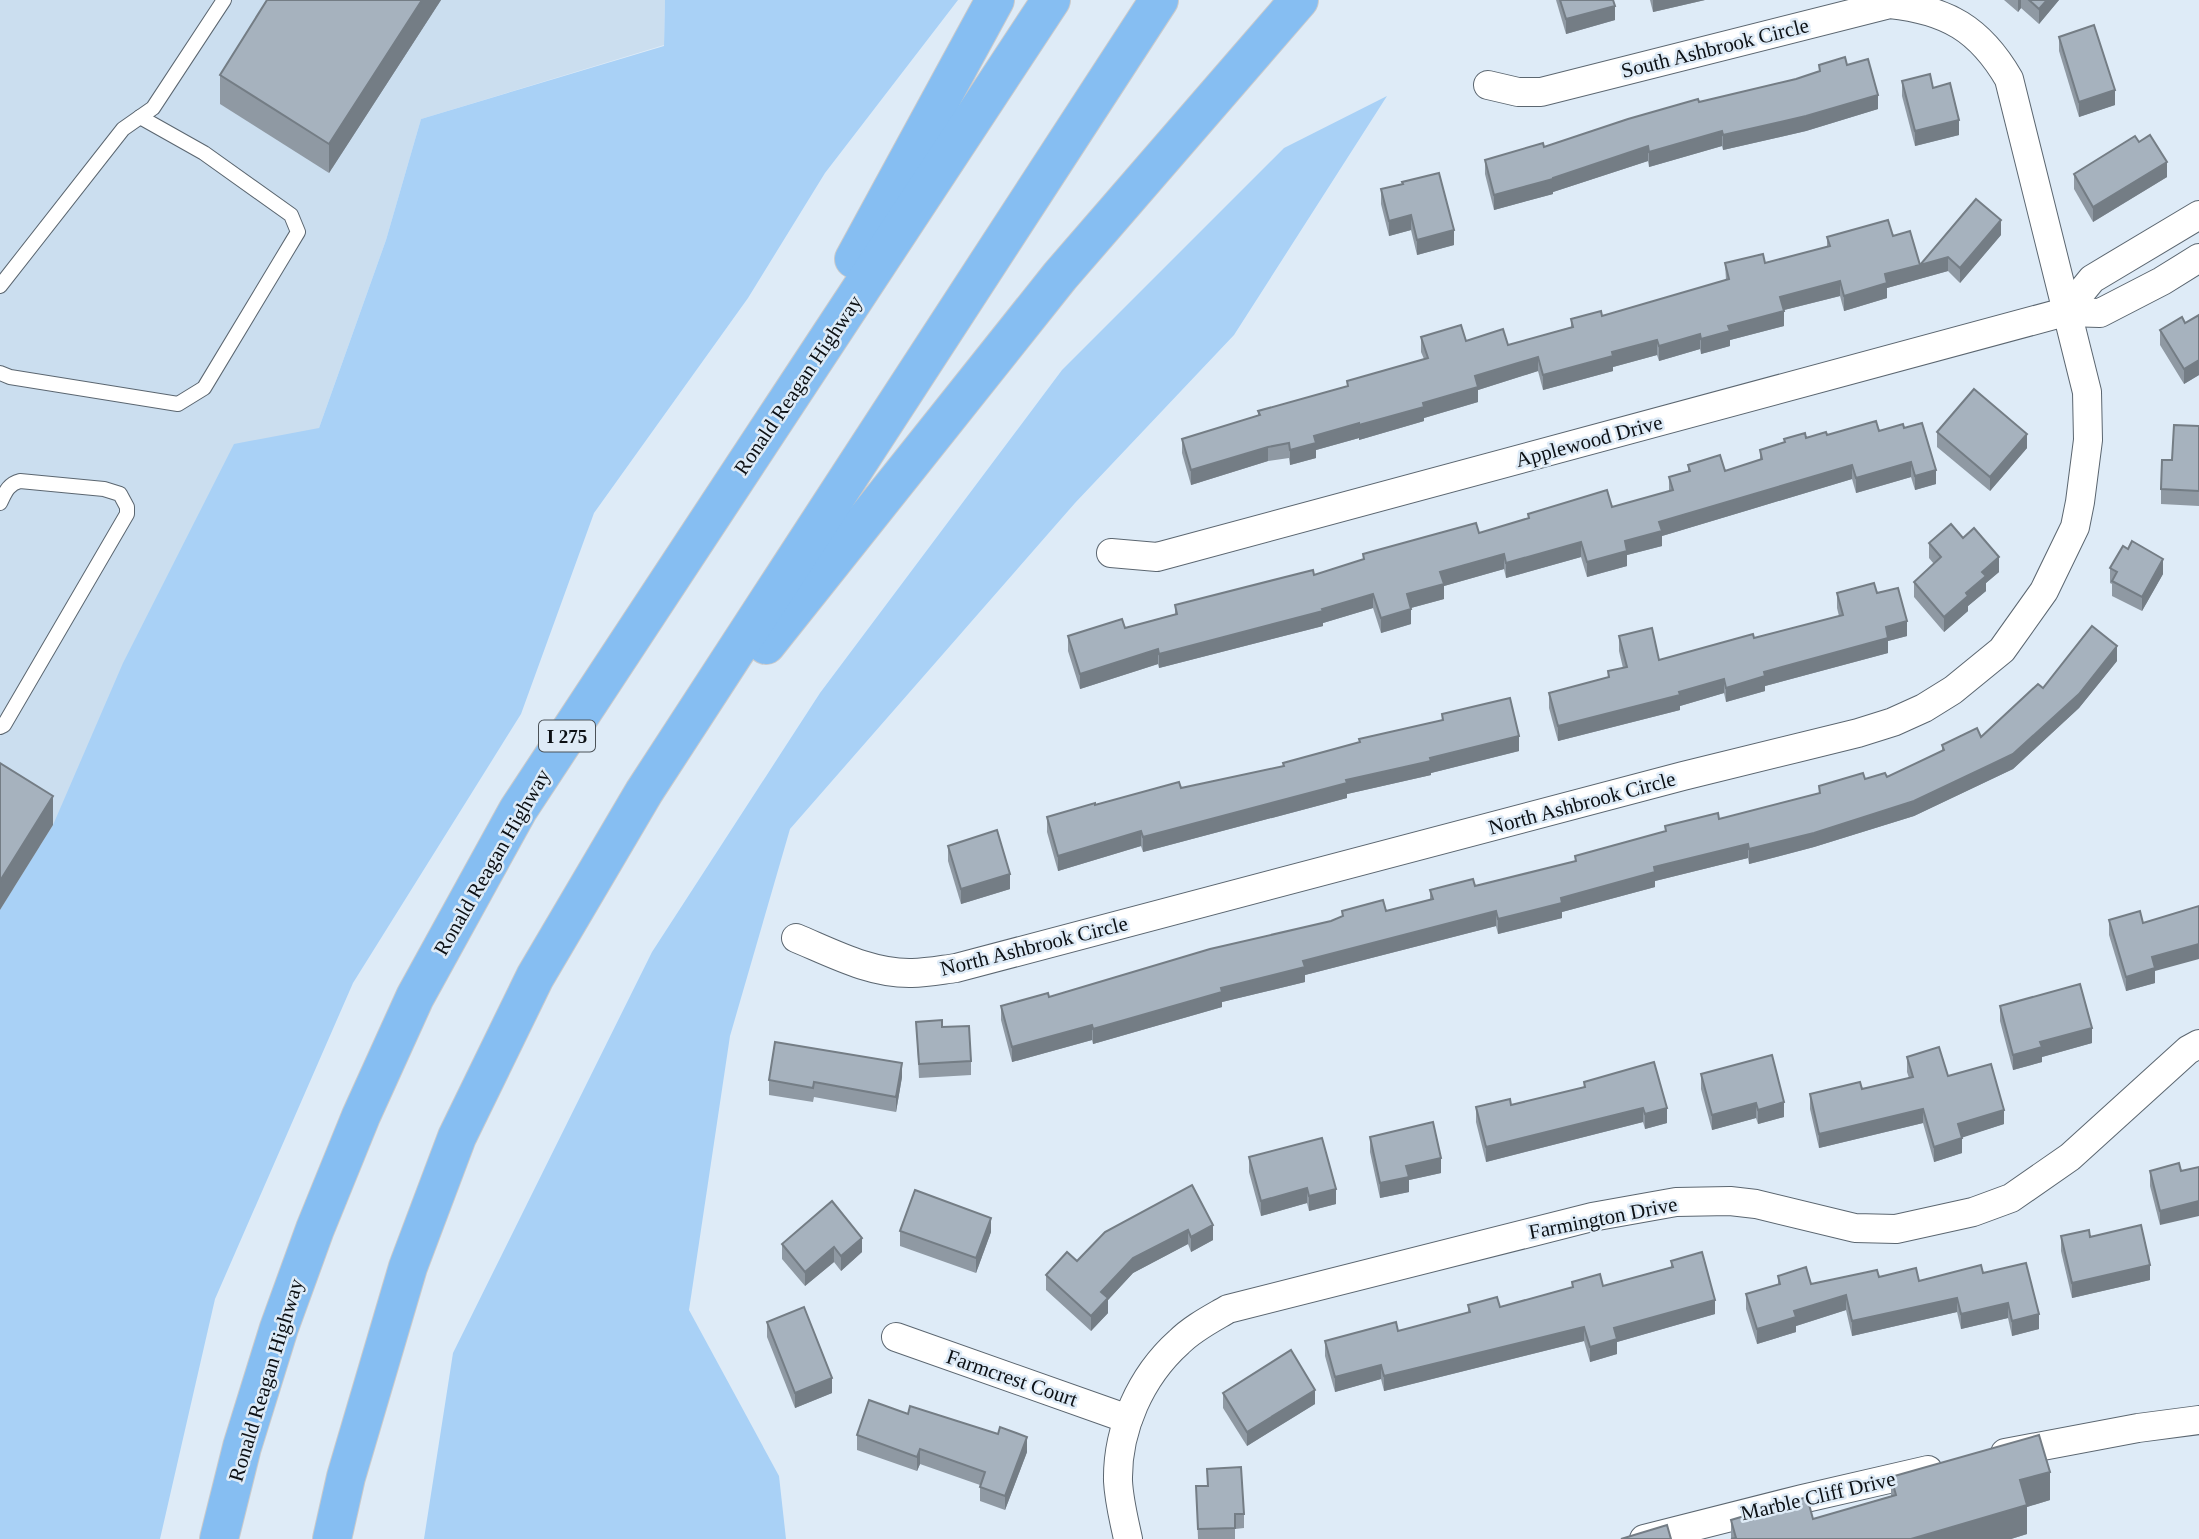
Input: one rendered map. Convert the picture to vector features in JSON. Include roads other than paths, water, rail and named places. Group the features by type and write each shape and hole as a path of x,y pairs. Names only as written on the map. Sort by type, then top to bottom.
{"highway":[{"path":"730,487 995,0"},
{"name":"Ronald Reagan Highway","path":"219,1539 242,1447 279,1328 315,1229 361,1116 415,997 518,810 1051,0"},
{"path":"332,1539 346,1477 408,1267 457,1137 535,977 644,792 1158,0"},
{"path":"644,792 821,578 1060,276 1299,0"}],"street":[{"name":"South Ashbrook Circle","path":"1488,85 1518,92 1541,92 1890,4 1914,6 1940,15 1961,25 1978,38 1995,54 2009,79 2065,312"},
{"path":"2065,312 2092,279 2199,215"},
{"name":"Applewood Drive","path":"1111,553 1157,557 2065,312 2100,313 2162,281 2199,258"},
{"name":"North Ashbrook Circle","path":"796,938 881,970 910,974 956,968 1683,776 1858,733 1893,722 1924,708 1953,690 2002,649 2044,591 2075,527 2088,440 2087,392 2065,312"},
{"name":"Farmington Drive","path":"1128,1539 1118,1478 1128,1419 1158,1363 1180,1341 1228,1309 1579,1221 1676,1202 1730,1201 1756,1204 1816,1220 1895,1229 1973,1212 2011,1198 2041,1179 2070,1157 2188,1050 2199,1044"},
{"name":"Farmcrest Court","path":"895,1337 1128,1419"},
{"name":"Marble Cliff Drive","path":"1644,1539 1802,1499 2032,1447 2199,1420"}],"lane":[{"path":"0,286 123,129 153,108 224,0"},
{"path":"0,373 10,377 178,404 204,388 298,232 291,215 204,153 140,117"},
{"path":"0,503 6,490 13,483 20,481 104,489 120,494 127,507 127,514 4,725 0,727"}]}
